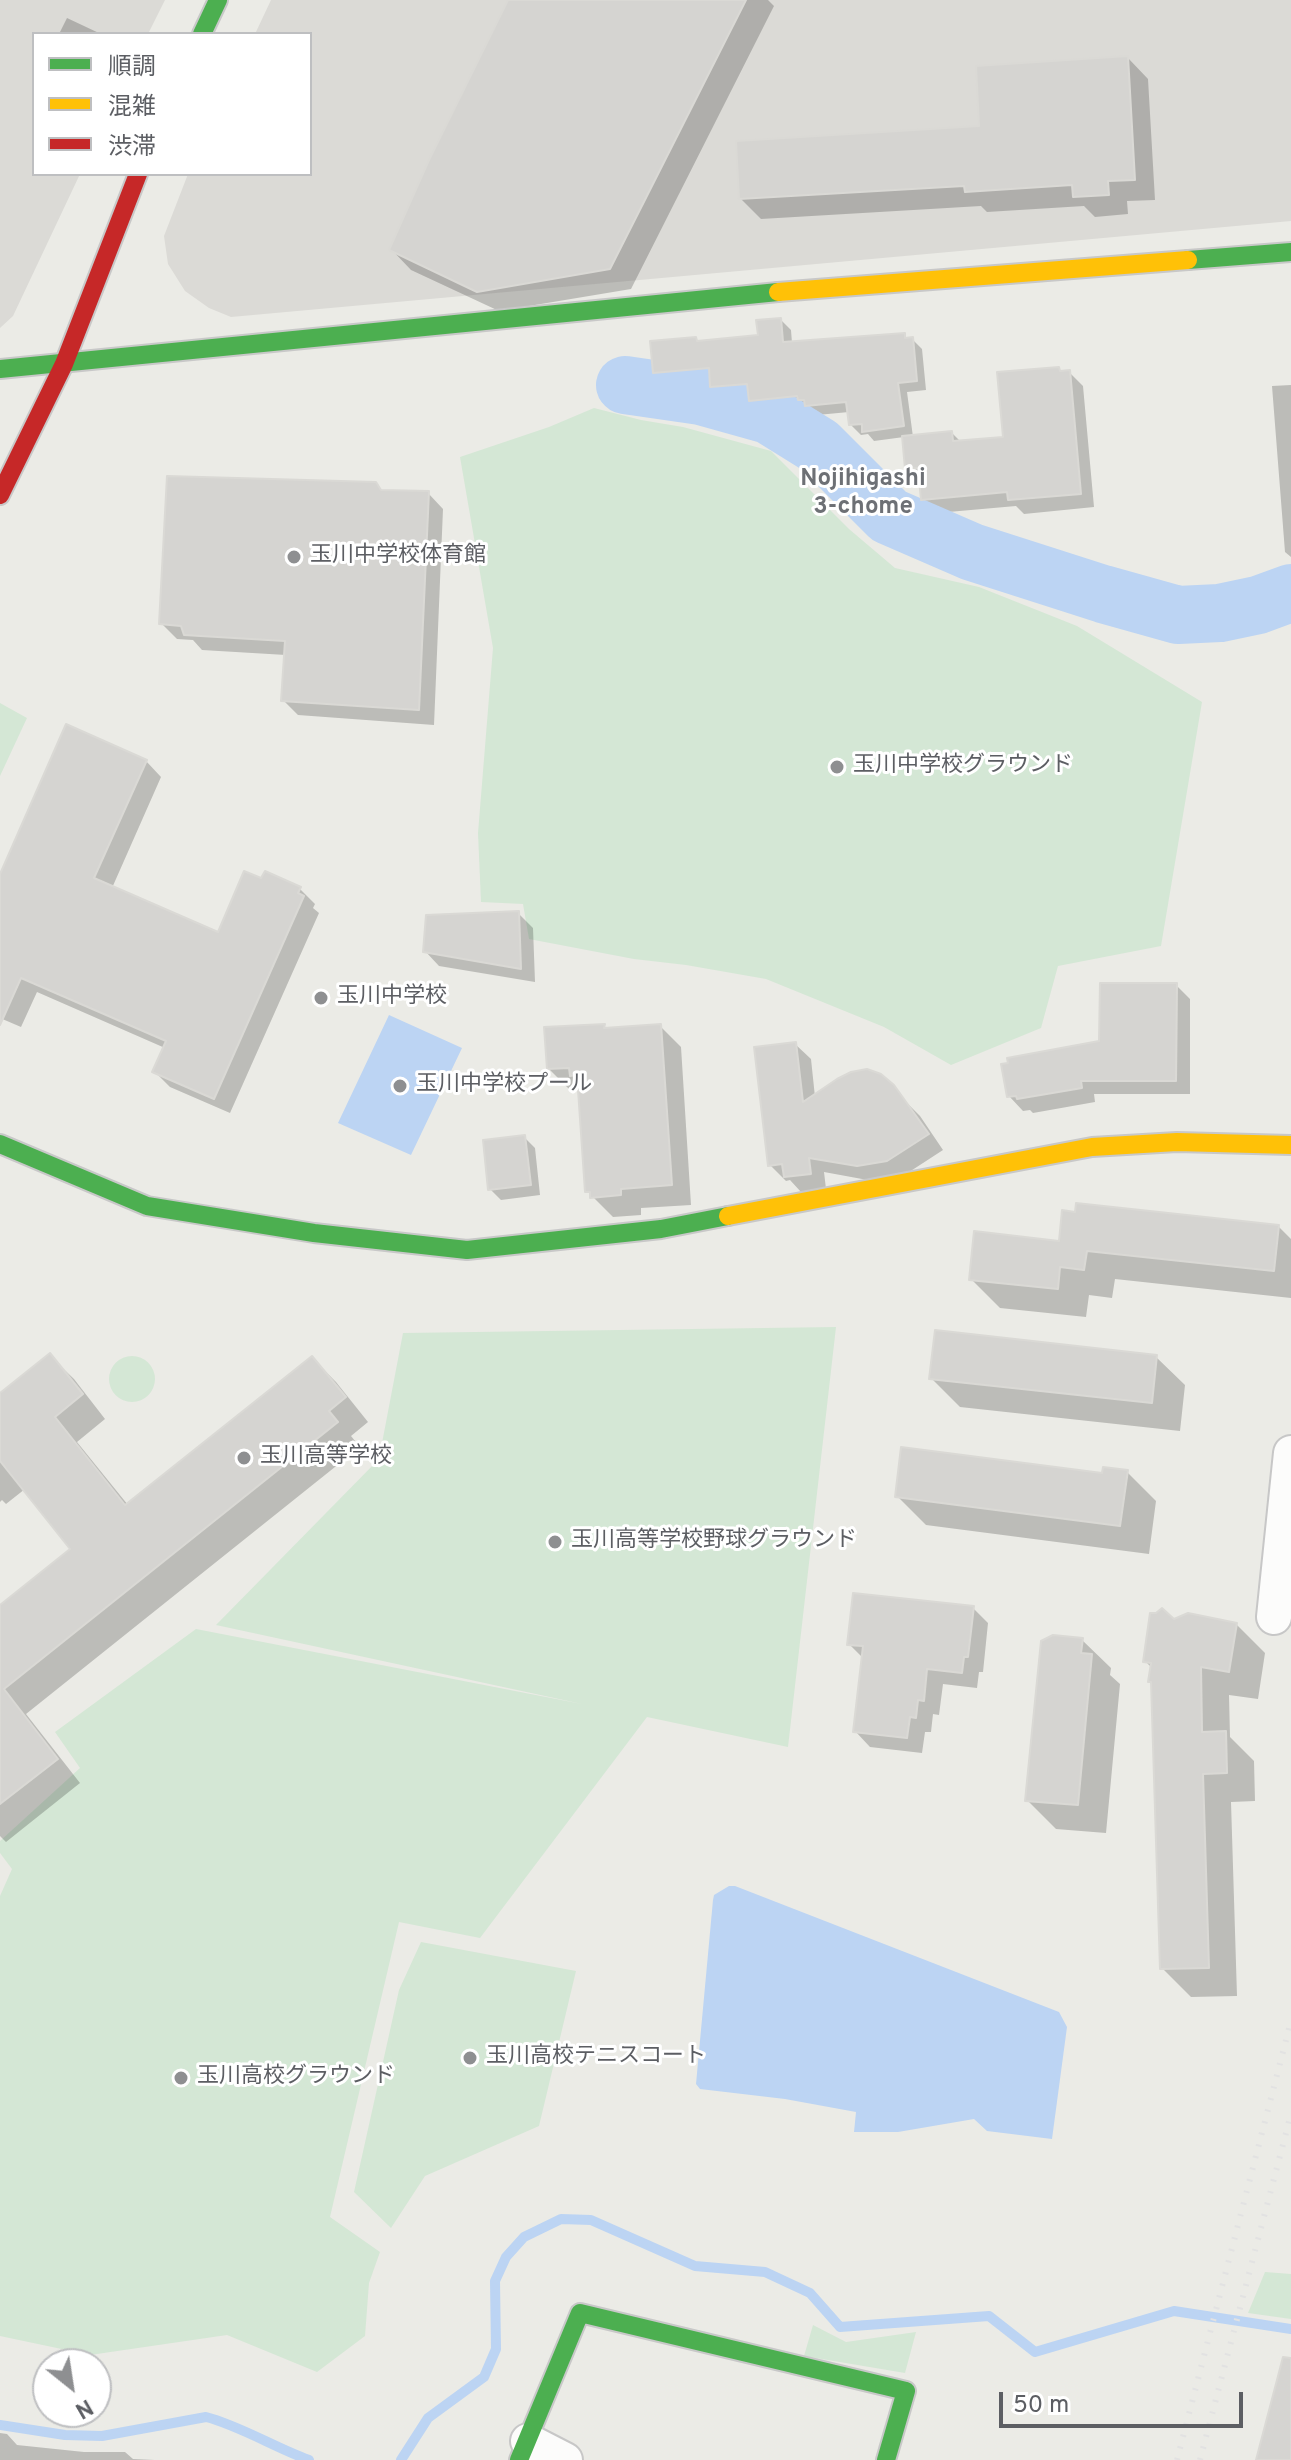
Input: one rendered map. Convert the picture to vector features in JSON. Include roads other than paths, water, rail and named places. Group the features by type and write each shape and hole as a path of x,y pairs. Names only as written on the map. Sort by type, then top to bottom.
{"street":[{"path":"203,32 218,0"},
{"path":"0,495 64,364 137,176"},
{"path":"0,369 754,294 1291,252"},
{"path":"0,1144 147,1206 314,1233 467,1250 661,1229 1092,1147 1177,1142 1291,1145"},
{"path":"1274,1617 1291,1453"},
{"path":"565,2460 523,2450 580,2313 906,2391 886,2460"}],"water":[{"name":"玉川中学校プール","path":"389,1015 462,1048 411,1155 338,1123"},
{"path":"729,1886 1059,2012 1067,2027 1052,2139 987,2131 974,2119 898,2132 854,2132 856,2112 785,2099 700,2089 696,2084 713,1900 714,1895"}],"waterway":[{"path":"625,385 701,396 769,415 819,446 889,516 972,552 1103,594 1178,615 1220,613 1258,605 1291,593"},
{"path":"401,2460 428,2418 484,2377 496,2349 495,2281 506,2257 524,2237 561,2219 591,2220 695,2266 765,2272 810,2293 840,2327 989,2316 1035,2352 1174,2311 1291,2329"},
{"path":"0,2425 65,2435 102,2436 206,2417 309,2460"}],"railway":[{"path":"1177,2460 1291,2021"},
{"path":"1200,2460 1291,2114"}],"place":[{"name":"玉川中学校体育館","path":"294,557"},
{"name":"玉川中学校グラウンド","path":"837,767"},
{"name":"玉川中学校","path":"321,998"},
{"name":"玉川中学校プール","path":"400,1086"},
{"name":"玉川高等学校","path":"244,1458"},
{"name":"玉川高等学校野球グラウンド","path":"555,1542"},
{"name":"玉川高校テニスコート","path":"470,2058"},
{"name":"玉川高校グラウンド","path":"181,2078"}],"district":[{"name":"Nojihigashi 3-chome","path":"863,494"}]}
